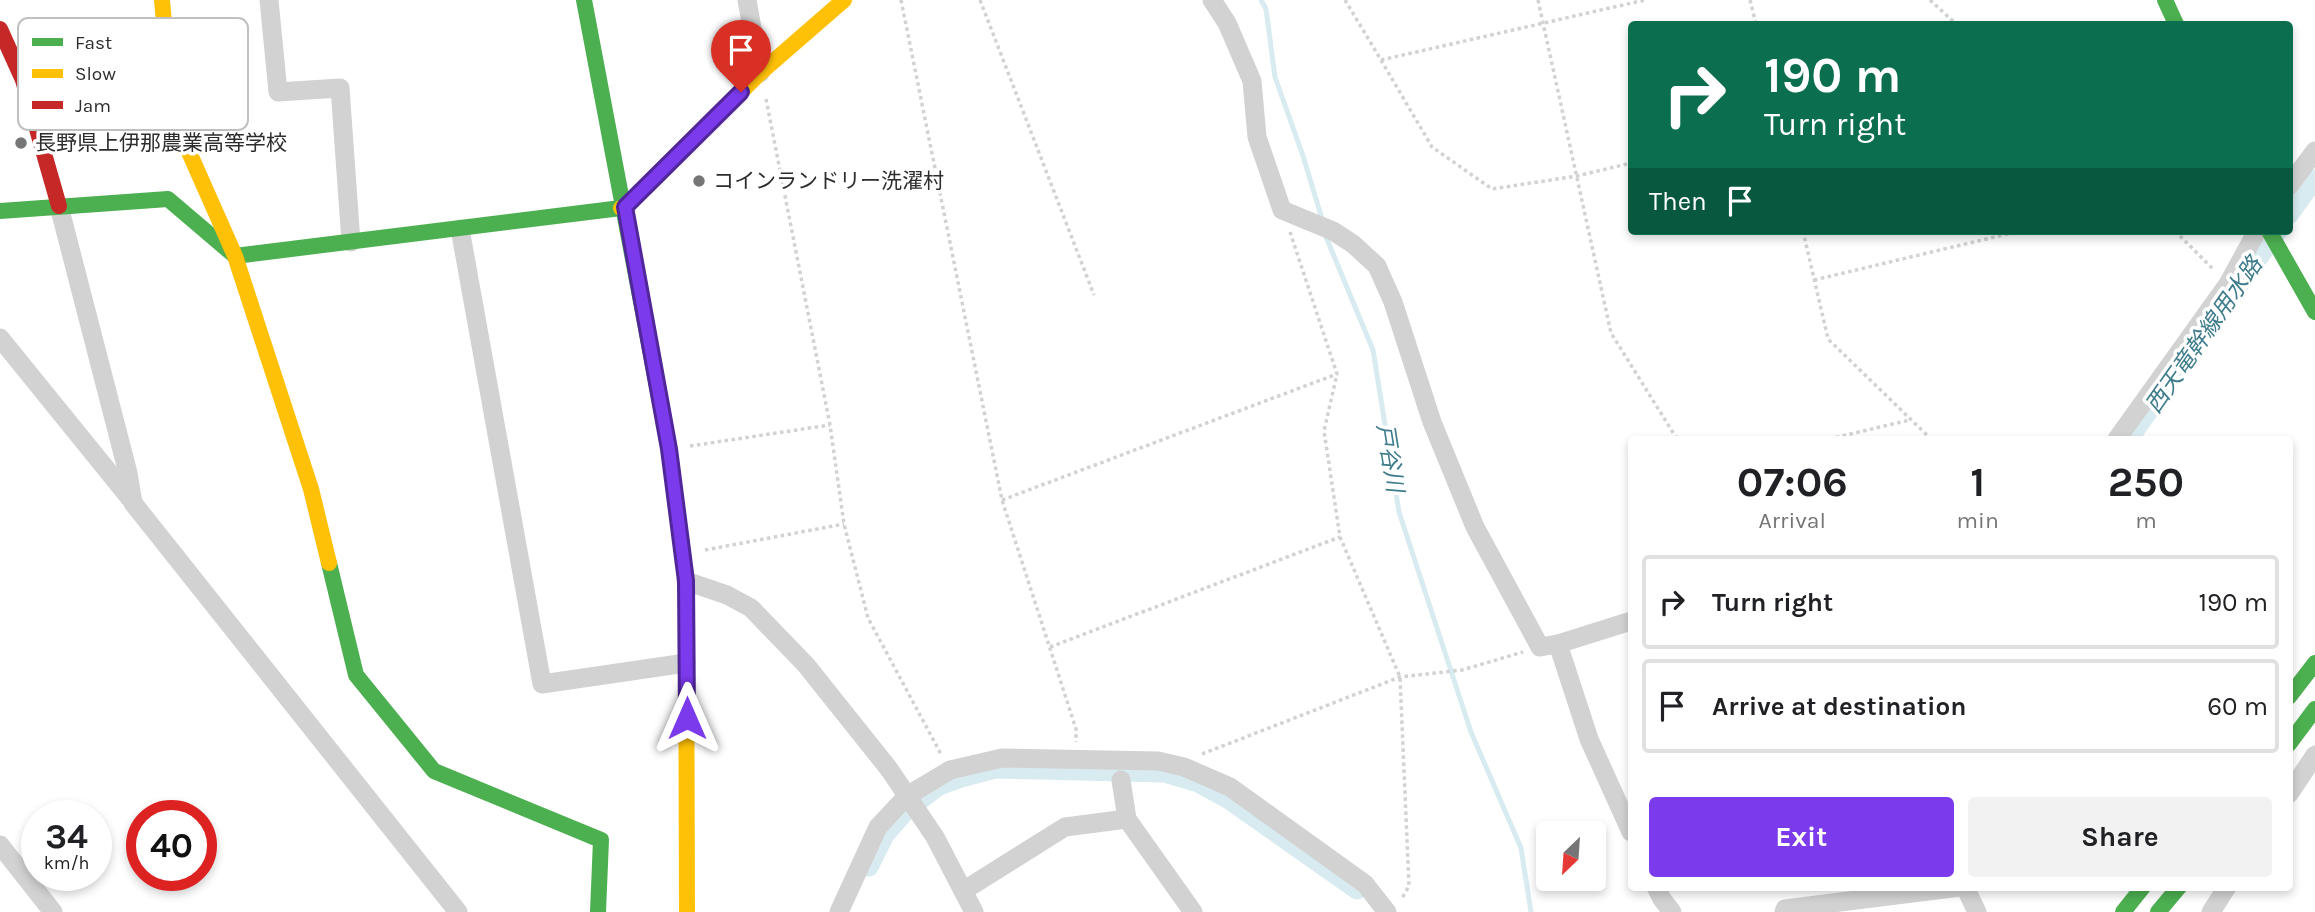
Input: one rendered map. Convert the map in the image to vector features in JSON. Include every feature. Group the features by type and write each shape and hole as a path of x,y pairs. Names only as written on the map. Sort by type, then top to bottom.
{"main road":[{"path":"162,0 164,18"},
{"path":"584,0 669,449 683,554 686,581 687,912"},
{"path":"0,211 168,199 235,256 625,207 760,73 844,0"},
{"path":"2165,0 2175,21"},
{"path":"0,29 18,69"},
{"path":"37,130 59,206"},
{"path":"181,130 235,256 311,489 356,675 433,771 601,840 598,912"},
{"path":"2271,235 2315,312"},
{"path":"2293,692 2315,663"},
{"path":"2293,739 2315,709"},
{"path":"2123,912 2140,891"},
{"path":"2158,912 2176,891"}],"street":[{"path":"269,0 278,92 340,88 351,242"},
{"path":"747,0 760,73"},
{"path":"1212,0 1227,23 1252,81 1257,136 1282,210 1324,227 1353,244 1377,266 1393,302 1432,422 1475,527 1549,646 1628,825"},
{"path":"2293,181 2315,151"},
{"path":"59,206 128,473 133,503"},
{"path":"460,229 542,684 686,663"},
{"path":"2119,436 2228,284 2255,235"},
{"path":"0,338 458,912"},
{"path":"686,581 727,595 751,608 806,665 889,769 934,837 974,912"},
{"path":"1549,646 1628,622"},
{"path":"2293,788 2315,755"},
{"path":"839,912 877,827 907,796 950,770 1002,758 1158,761 1184,767 1230,787 1365,884 1383,907"},
{"path":"1121,780 1127,819 1193,912"},
{"path":"963,891 1065,827 1127,819"},
{"path":"0,845 53,912"},
{"path":"1658,891 1672,912"},
{"path":"1784,912 1785,909 1930,891"},
{"path":"1964,891 1977,912"},
{"path":"2211,912 2224,891"}],"path":[{"path":"901,0 1002,500 1076,729 1076,758"},
{"path":"980,0 1094,295"},
{"path":"1345,0 1432,147 1492,189 1577,176 1628,164"},
{"path":"1538,0 1611,333 1675,436"},
{"path":"1381,60 1645,0"},
{"path":"1750,0 1755,21"},
{"path":"1930,0 1953,21"},
{"path":"760,73 830,425 844,524 868,618 950,770"},
{"path":"1282,210 1337,374 1324,431 1340,537 1400,677 1409,886 1383,907"},
{"path":"1804,235 1828,339 1928,436"},
{"path":"1814,280 2003,235"},
{"path":"2179,235 2228,284"},
{"path":"1002,500 1337,374"},
{"path":"1842,436 1910,420"},
{"path":"669,449 830,425"},
{"path":"683,554 844,524"},
{"path":"1050,647 1340,537"},
{"path":"1193,755 1205,754 1400,677 1462,670 1549,646"}],"waterway":[{"name":"戸谷川","path":"1261,0 1266,9 1275,77 1323,222"},
{"name":"西天竜幹線用水路","path":"2293,209 2315,179"},
{"name":"戸谷川","path":"1324,232 1373,350 1399,512 1471,732 1521,848 1531,912"},
{"name":"西天竜幹線用水路","path":"2131,436 2275,235"},
{"name":"西天竜幹線用水路","path":"869,867 885,835 905,812 939,786 961,778 995,769 1164,773 1198,783 1229,800 1357,890"}],"traffic: fast":[{"path":"584,0 659,397"},
{"path":"2165,0 2175,21"},
{"path":"0,211 168,199 235,256 621,208"},
{"path":"2271,235 2315,312"},
{"path":"329,563 356,675 434,771 601,840 598,912"},
{"path":"2293,692 2315,663"},
{"path":"2293,739 2315,709"},
{"path":"2123,912 2140,891"},
{"path":"2158,912 2176,891"}],"traffic: slow":[{"path":"162,0 164,18"},
{"path":"621,208 760,73 844,0"},
{"path":"181,130 235,256 311,489 329,563"},
{"path":"659,397 669,449 686,581 687,912"}],"traffic: jam":[{"path":"0,29 18,69"},
{"path":"37,130 59,206"}],"place":[{"name":"長野県上伊那農業高等学校","path":"21,143"},
{"name":"コインランドリー洗濯村","path":"699,181"}],"route":[{"path":"687,718 686,581 669,449 625,207 741,92"}]}
